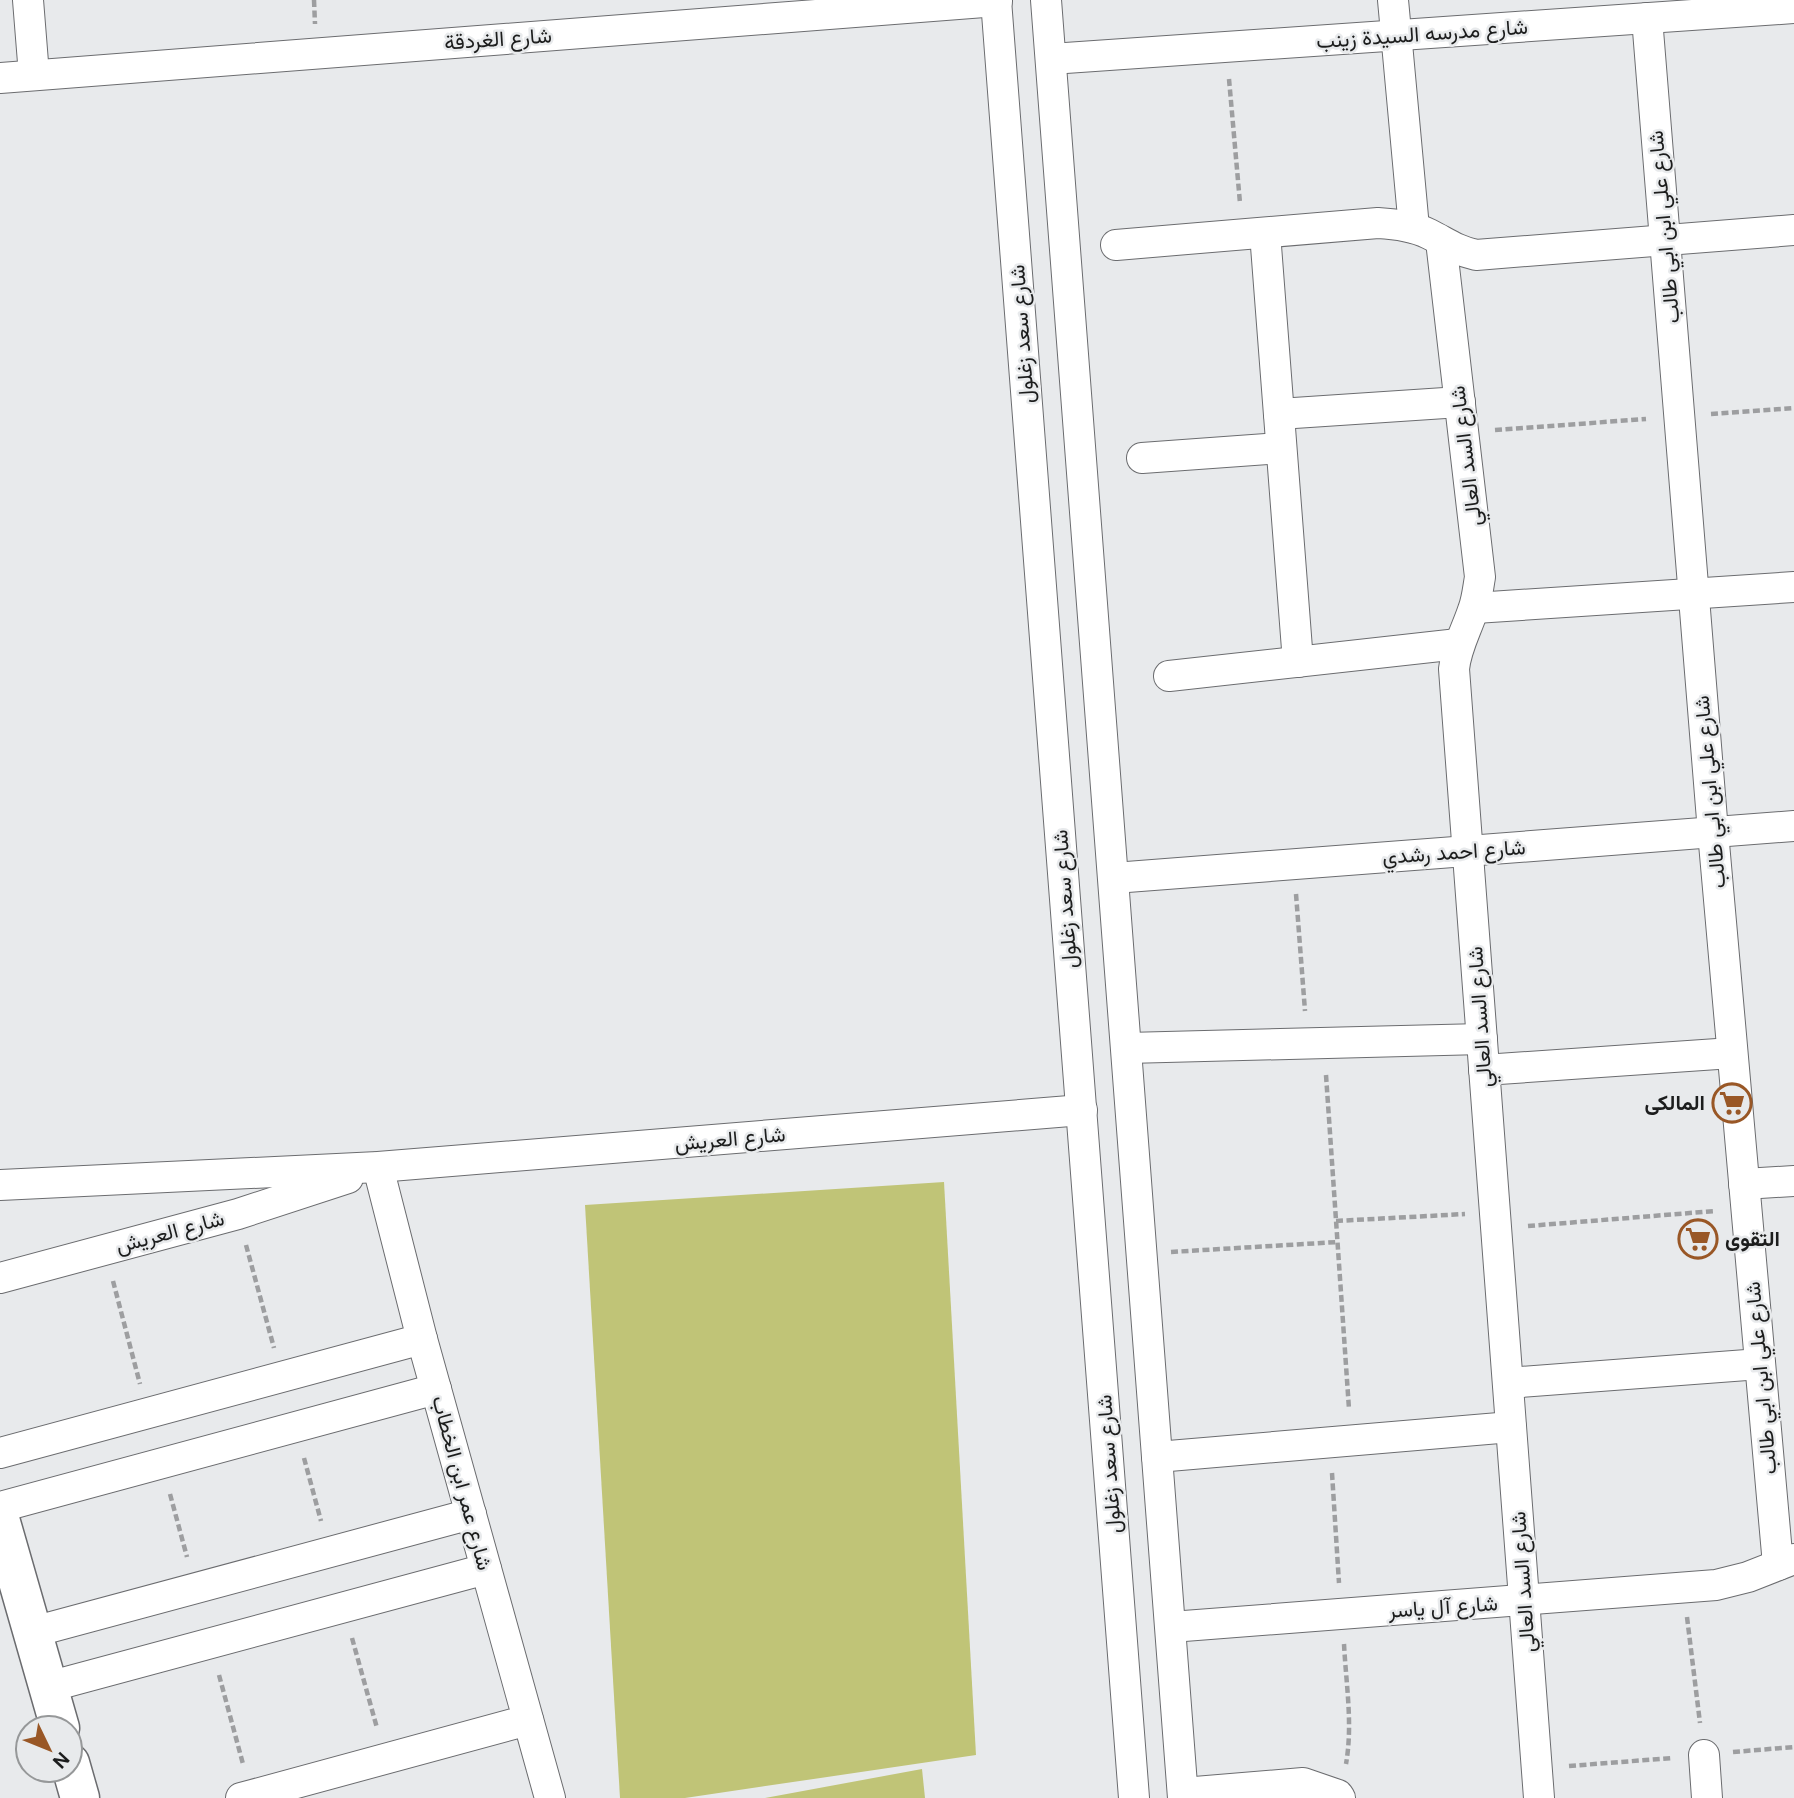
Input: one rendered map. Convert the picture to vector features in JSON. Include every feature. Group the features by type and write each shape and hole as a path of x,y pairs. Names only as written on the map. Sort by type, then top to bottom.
{"street":[{"path":"28,0 34,75"},
{"name":"شارع الغردقة","path":"0,78 996,0"},
{"name":"شارع سعد زغلول","path":"996,0 1134,1798"},
{"path":"1046,0 1183,1796 1303,1783 1340,1798"},
{"path":"1394,0 1414,228"},
{"name":"شارع مدرسه السيدة زينب","path":"1051,60 1647,18 1740,6 1794,8"},
{"name":"شارع علي ابن ابي طالب","path":"1647,18 1732,1053 1760,1364 1786,1562"},
{"path":"1116,245 1378,223 1414,228 1457,251 1476,256 1794,230"},
{"path":"1254,234 1279,414 1298,662"},
{"name":"شارع السد العالي","path":"1441,241 1480,577 1475,608 1458,644 1454,670 1538,1784"},
{"path":"1279,414 1460,402"},
{"path":"1142,457 1281,449"},
{"path":"1475,608 1794,587"},
{"path":"1169,676 1458,644"},
{"name":"شارع احمد رشدي","path":"1114,878 1794,826"},
{"path":"1126,1048 1482,1039"},
{"path":"1484,1070 1732,1053"},
{"name":"شارع العريش","path":"0,1185 378,1167 1082,1110"},
{"name":"شارع العريش","path":"0,1278 238,1213 378,1167"},
{"name":"شارع عمر ابن الخطاب","path":"378,1167 422,1339 550,1798"},
{"path":"1745,1196 1794,1181"},
{"path":"0,1453 422,1339"},
{"path":"1508,1383 1760,1364"},
{"path":"0,1507 436,1389"},
{"path":"1157,1457 1511,1427"},
{"path":"33,1632 471,1514"},
{"path":"0,1519 56,1714"},
{"name":"شارع آل ياسر","path":"1171,1627 1716,1585 1748,1577 1786,1562"},
{"path":"48,1687 486,1569"},
{"path":"246,1797 528,1720"},
{"path":"1704,1755 1707,1798"}],"path":[{"path":"1226,48 1254,234"},
{"path":"1463,432 1794,408"},
{"path":"1293,864 1336,1221 1351,1440"},
{"path":"1336,1221 1495,1220 1745,1196"},
{"path":"238,1213 282,1377"},
{"path":"1142,1254 1338,1242"},
{"path":"104,1250 148,1413"},
{"path":"296,1427 329,1552"},
{"path":"162,1463 195,1588"},
{"path":"1684,1588 1704,1755"},
{"path":"344,1607 385,1759"},
{"path":"210,1644 246,1797"},
{"path":"1538,1784 1704,1755 1794,1747"}],"green space":[{"path":"944,1182 976,1755 685,1798 620,1798 585,1205"},
{"path":"922,1769 925,1798 765,1798"}],"place":[{"name":"المالكى","path":"1732,1103"},
{"name":"التقوى","path":"1698,1239"}]}
